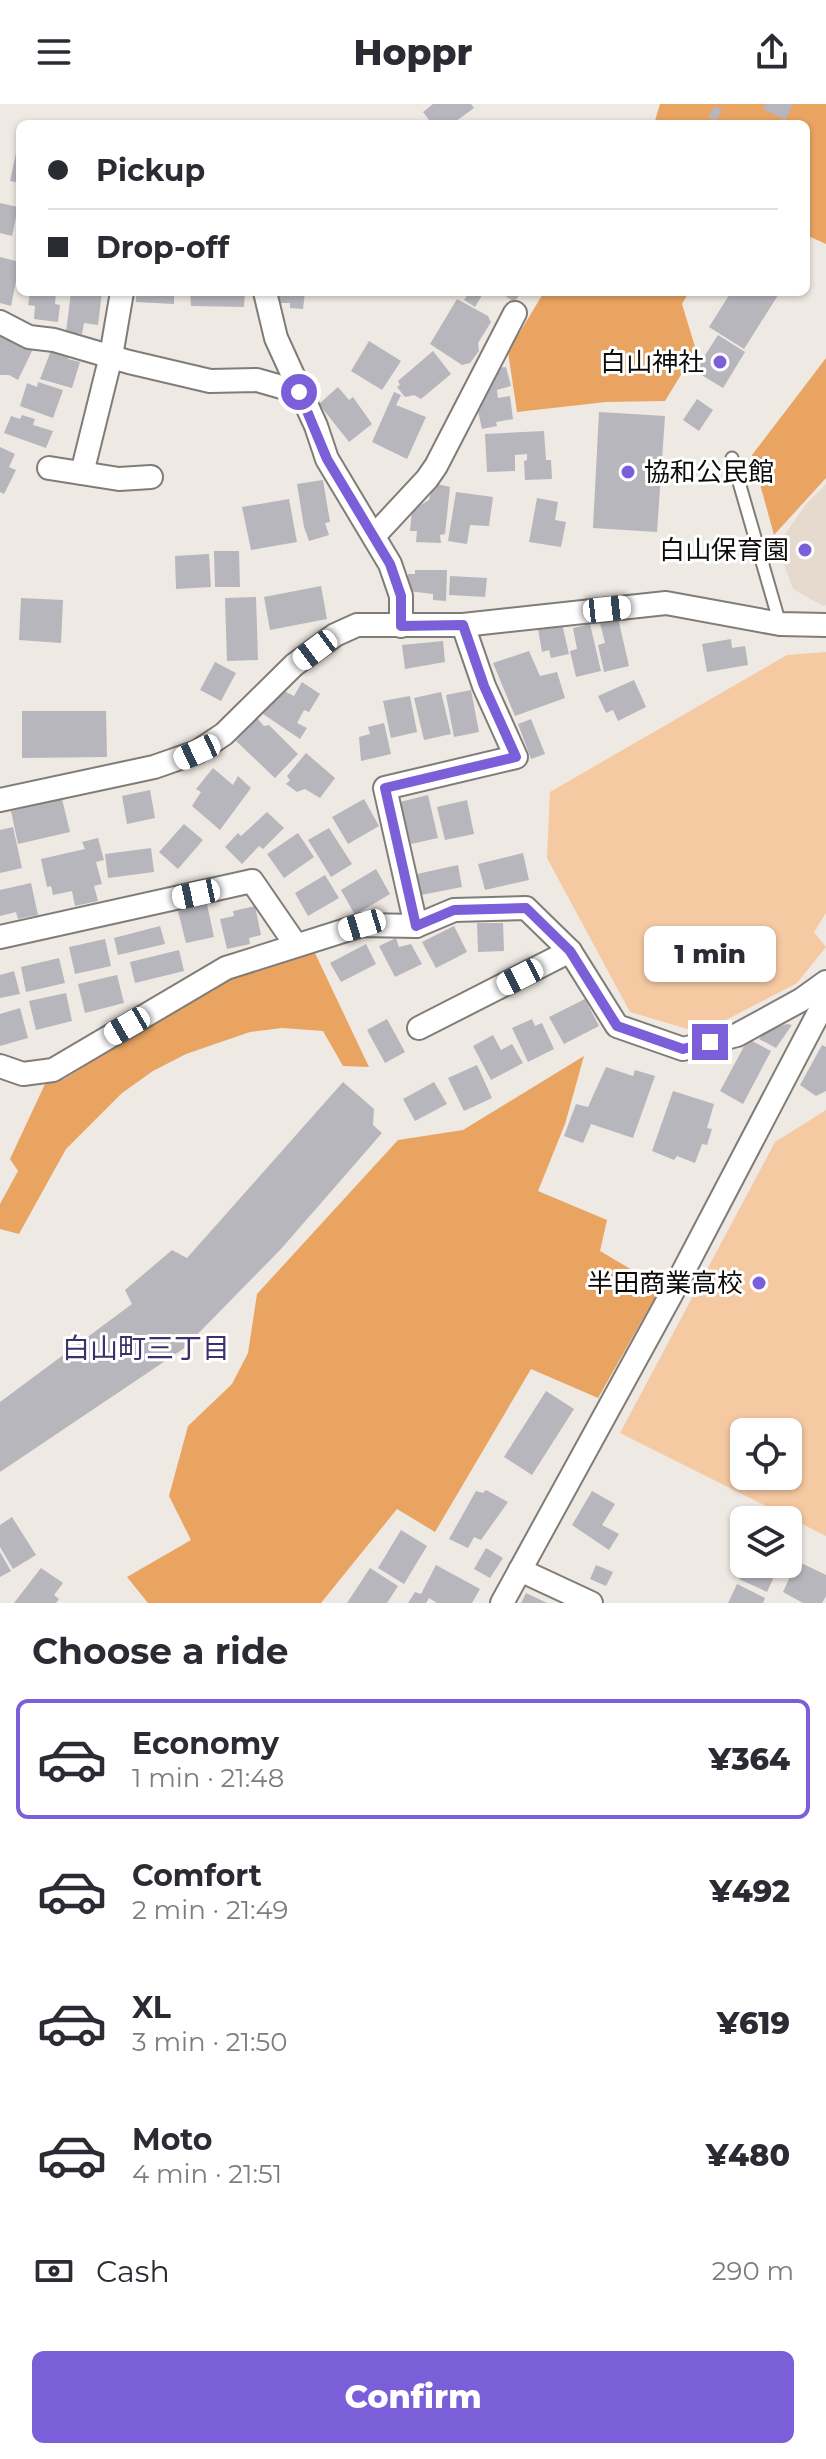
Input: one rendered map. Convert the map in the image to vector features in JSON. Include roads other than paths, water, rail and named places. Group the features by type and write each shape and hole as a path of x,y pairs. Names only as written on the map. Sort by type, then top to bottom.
{"street":[{"path":"82,473 111,356 121,296"},
{"path":"266,296 276,338 327,459 390,564 401,596 401,626"},
{"path":"374,536 436,466 515,313"},
{"path":"0,322 29,337 54,340 210,381 257,380 299,392"},
{"path":"49,468 119,479 151,477"},
{"path":"0,800 180,760 224,734 294,665 335,635 357,625 463,625 666,603 780,624 826,625"},
{"path":"416,926 385,788 516,757 484,686 463,625"},
{"path":"0,937 252,881 296,945"},
{"path":"0,1066 23,1074 53,1070 226,968 362,925 416,926 454,910 526,908 570,951 617,1026 683,1049 737,1035 801,1000 826,982"},
{"path":"419,1028 570,951"},
{"path":"502,1603 672,1293 826,999"},
{"path":"520,1570 591,1603"}],"lane":[{"path":"732,458 780,624"}],"place":[{"name":"白山神社","path":"720,362"},
{"name":"協和公民館","path":"628,472"},
{"name":"白山保育園","path":"805,550"},
{"name":"半田商業高校","path":"759,1283"}],"district":[{"name":"白山町三丁目","path":"146,1348"}]}
